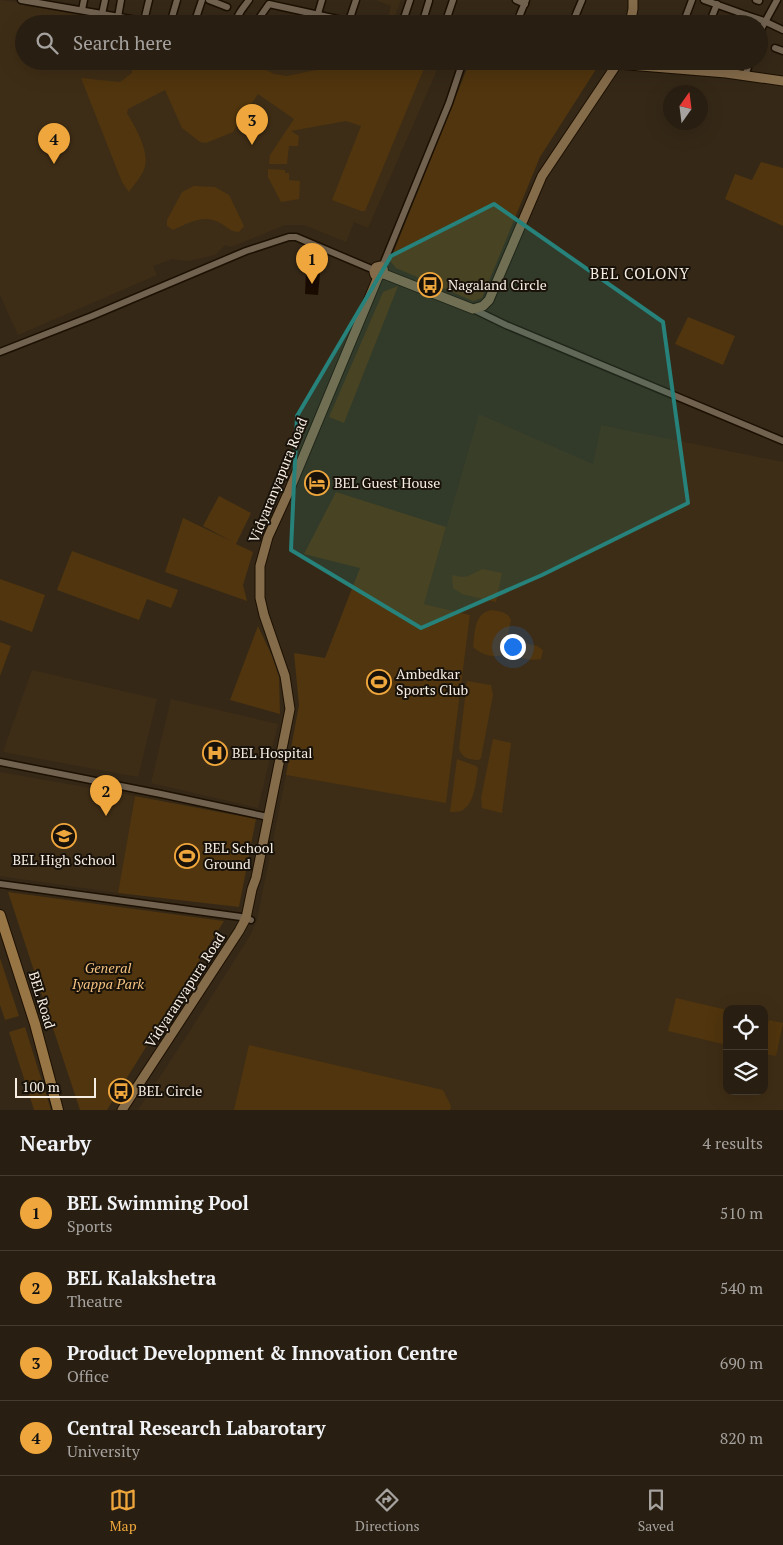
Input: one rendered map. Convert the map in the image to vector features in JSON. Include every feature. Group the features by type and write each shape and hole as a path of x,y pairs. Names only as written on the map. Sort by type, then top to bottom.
{"main road":[{"path":"632,15 633,0"},
{"path":"379,272 473,310 483,306 489,300 542,176 613,70"},
{"path":"686,70 726,73 783,81"},
{"name":"Vidyaranyapura Road","path":"128,1110 245,932 256,890 256,878 290,709 285,676 260,598 261,561 268,537 289,491 379,272"},
{"name":"BEL Road","path":"0,914 35,1024 58,1110"},
{"name":"Vidyaranyapura Road","path":"122,1110 248,919"},
{"name":"BEL Road","path":"55,1094 63,1110"}],"street":[{"path":"21,0 66,4 82,10 110,15"},
{"path":"82,10 84,0"},
{"path":"102,14 104,0"},
{"path":"118,15 121,0"},
{"path":"145,15 149,0"},
{"path":"173,15 177,0"},
{"path":"197,15 202,0"},
{"path":"209,0 227,7"},
{"path":"239,15 249,0"},
{"path":"318,14 322,0"},
{"path":"351,15 356,0"},
{"path":"405,15 410,0"},
{"path":"425,15 429,0"},
{"path":"448,15 453,0"},
{"path":"516,0 526,2 520,15"},
{"path":"576,15 582,0"},
{"path":"686,15 692,0"},
{"path":"704,0 721,3 746,15"},
{"path":"261,15 269,2 321,15"},
{"path":"768,17 776,2 783,8"},
{"path":"715,15 721,3"},
{"path":"768,23 783,30"},
{"path":"775,48 783,51"},
{"path":"0,352 92,316 246,251 289,237 304,239 379,272 449,103 460,70"},
{"path":"745,76 747,70"},
{"path":"473,310 783,441"},
{"path":"0,762 268,817"},
{"path":"0,884 248,919"}],"highlighted area":[{"path":"494,204 663,322 688,503 542,575 421,628 291,550 297,416 391,256"}],"shaded area":[{"path":"0,0 98,15 15,15 15,70 437,70 368,228 354,222 346,242 304,225 285,225 231,247 225,245 215,255 188,261 172,259 153,266 157,275 18,335 0,295"},
{"path":"376,0 401,0 395,15 388,15 391,6"},
{"path":"306,273 320,274 318,295 305,294"},
{"path":"479,414 593,464 601,425 783,462 783,1110 138,1110 251,934 257,920 286,775 446,802 470,615 424,604"},
{"path":"32,670 157,699 138,777 3,752"},
{"name":"BEL Hospital","path":"171,699 278,724 258,808 151,783"},
{"name":"BEL High School","path":"0,772 135,796 118,893 0,876"}],"green space":[{"path":"132,70 266,70 274,74 287,76 316,70 423,70 365,211 332,200 361,126 346,121 291,131 299,136 298,146 289,146 287,164 269,164 270,155 294,119 258,94 233,132 206,143 200,142 182,128 165,90 128,109 127,113 142,142 146,157 143,172 129,192 122,182 81,78 120,82 132,73"},
{"path":"466,70 596,70 540,157 482,298 473,301 396,268 390,261"},
{"path":"761,162 783,168 783,226 725,199 735,174 752,180"},
{"path":"268,169 285,170 285,173 289,173 289,180 300,181 299,199 281,202 268,177"},
{"path":"194,186 215,187 229,195 244,226 239,232 232,231 222,224 209,219 197,220 173,230 167,226 167,220 182,192"},
{"path":"398,286 344,423 329,417 383,292"},
{"path":"688,317 735,336 723,365 675,344"},
{"name":"Ambedkar Sports Club","path":"336,492 446,527 424,604 470,615 446,803 286,775 299,705 294,653 325,658 360,568 304,554"},
{"path":"219,496 251,513 236,544 253,552 243,585 247,601 165,572 183,518 233,542 203,526"},
{"path":"72,551 178,590 171,608 147,599 139,620 57,590"},
{"path":"482,569 502,573 496,602 462,594 453,588 452,575 467,576"},
{"path":"0,579 45,595 32,632 0,620"},
{"path":"491,610 500,611 510,617 511,620 504,655 487,655 473,647 476,624 481,615"},
{"path":"258,626 272,656 279,677 280,714 230,700"},
{"path":"0,642 11,646 0,676"},
{"path":"521,642 537,646 543,650 541,659 532,660 518,656 515,653 514,645"},
{"path":"467,681 491,685 493,695 481,758 479,760 467,758 462,755 459,749"},
{"path":"493,739 511,743 502,813 482,808 481,798"},
{"path":"457,759 478,768 470,802 463,810 450,812"},
{"name":"BEL School Ground","path":"135,796 256,819 239,907 118,893"},
{"name":"General Iyappa Park","path":"8,892 224,921 107,1110 80,1110"},
{"path":"0,958 19,1016 5,1020 0,1005"},
{"path":"676,998 723,1009 723,1044 668,1031"},
{"path":"769,1020 783,1023 776,1056 768,1055"},
{"path":"25,1027 51,1110 34,1110 9,1032"},
{"path":"249,1045 443,1090 451,1106 450,1110 234,1110"}],"place":[{"name":"Product Development & Innovation Centre","path":"252,145"},
{"name":"Central Research Labarotary","path":"54,164"},
{"name":"BEL Swimming Pool","path":"312,284"},
{"name":"Nagaland Circle","path":"430,285"},
{"name":"BEL Guest House","path":"317,483"},
{"name":"Ambedkar Sports Club","path":"379,682"},
{"name":"BEL Hospital","path":"215,753"},
{"name":"BEL Kalakshetra","path":"106,816"},
{"name":"BEL High School","path":"64,836"},
{"name":"BEL School Ground","path":"187,856"},
{"name":"BEL Circle","path":"121,1091"}],"district":[{"name":"BEL COLONY","path":"640,274"}]}
